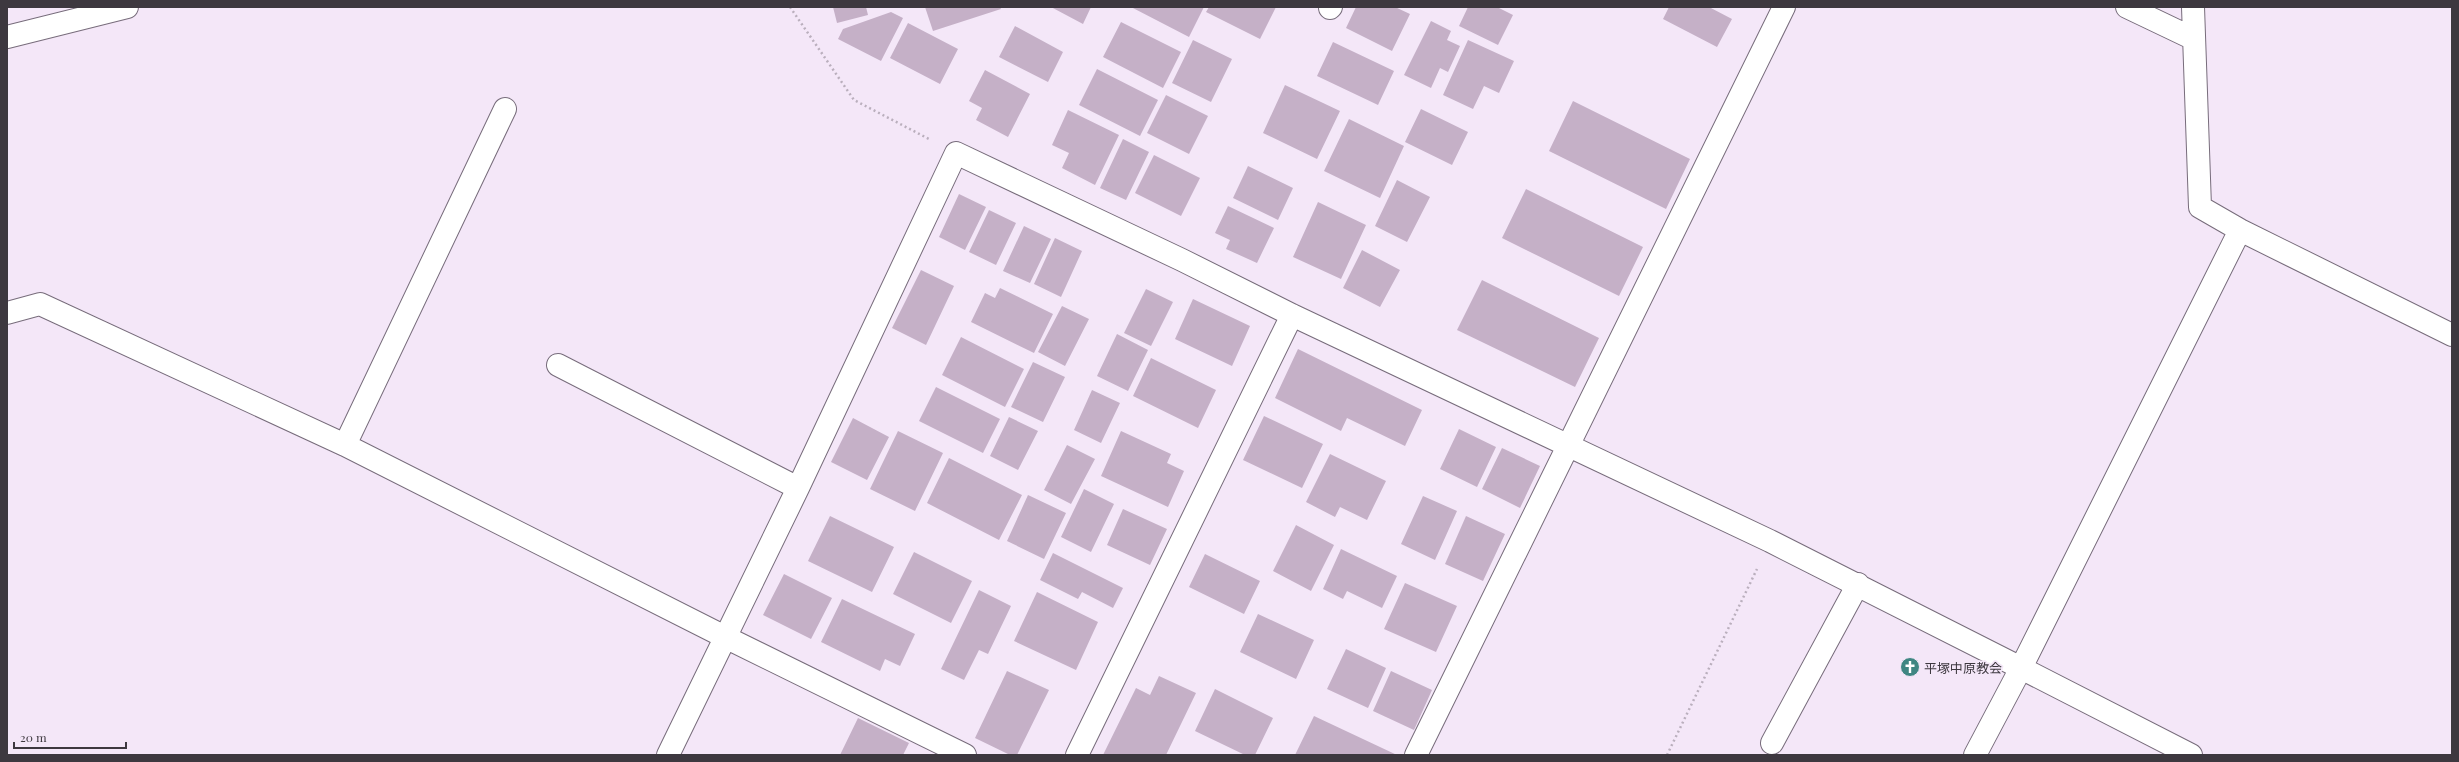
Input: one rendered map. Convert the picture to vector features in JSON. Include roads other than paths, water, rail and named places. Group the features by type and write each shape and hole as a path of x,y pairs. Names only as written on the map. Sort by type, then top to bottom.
{"street":[{"path":"7,37 127,7"},
{"path":"1416,755 1784,7"},
{"path":"2127,7 2194,39"},
{"path":"2193,7 2200,208 2240,230 2452,335"},
{"path":"345,445 504,108"},
{"path":"668,755 724,637 798,488 956,153 1182,260 1292,315 1770,541 1858,584 2191,755"},
{"path":"1975,755 2021,668 2240,230"},
{"path":"7,313 40,304 345,445 724,637 965,755"},
{"path":"1077,755 1292,315"},
{"path":"558,365 798,488"},
{"path":"1772,743 1858,584"}],"place":[{"name":"平塚中原教会","path":"1910,667"}]}
